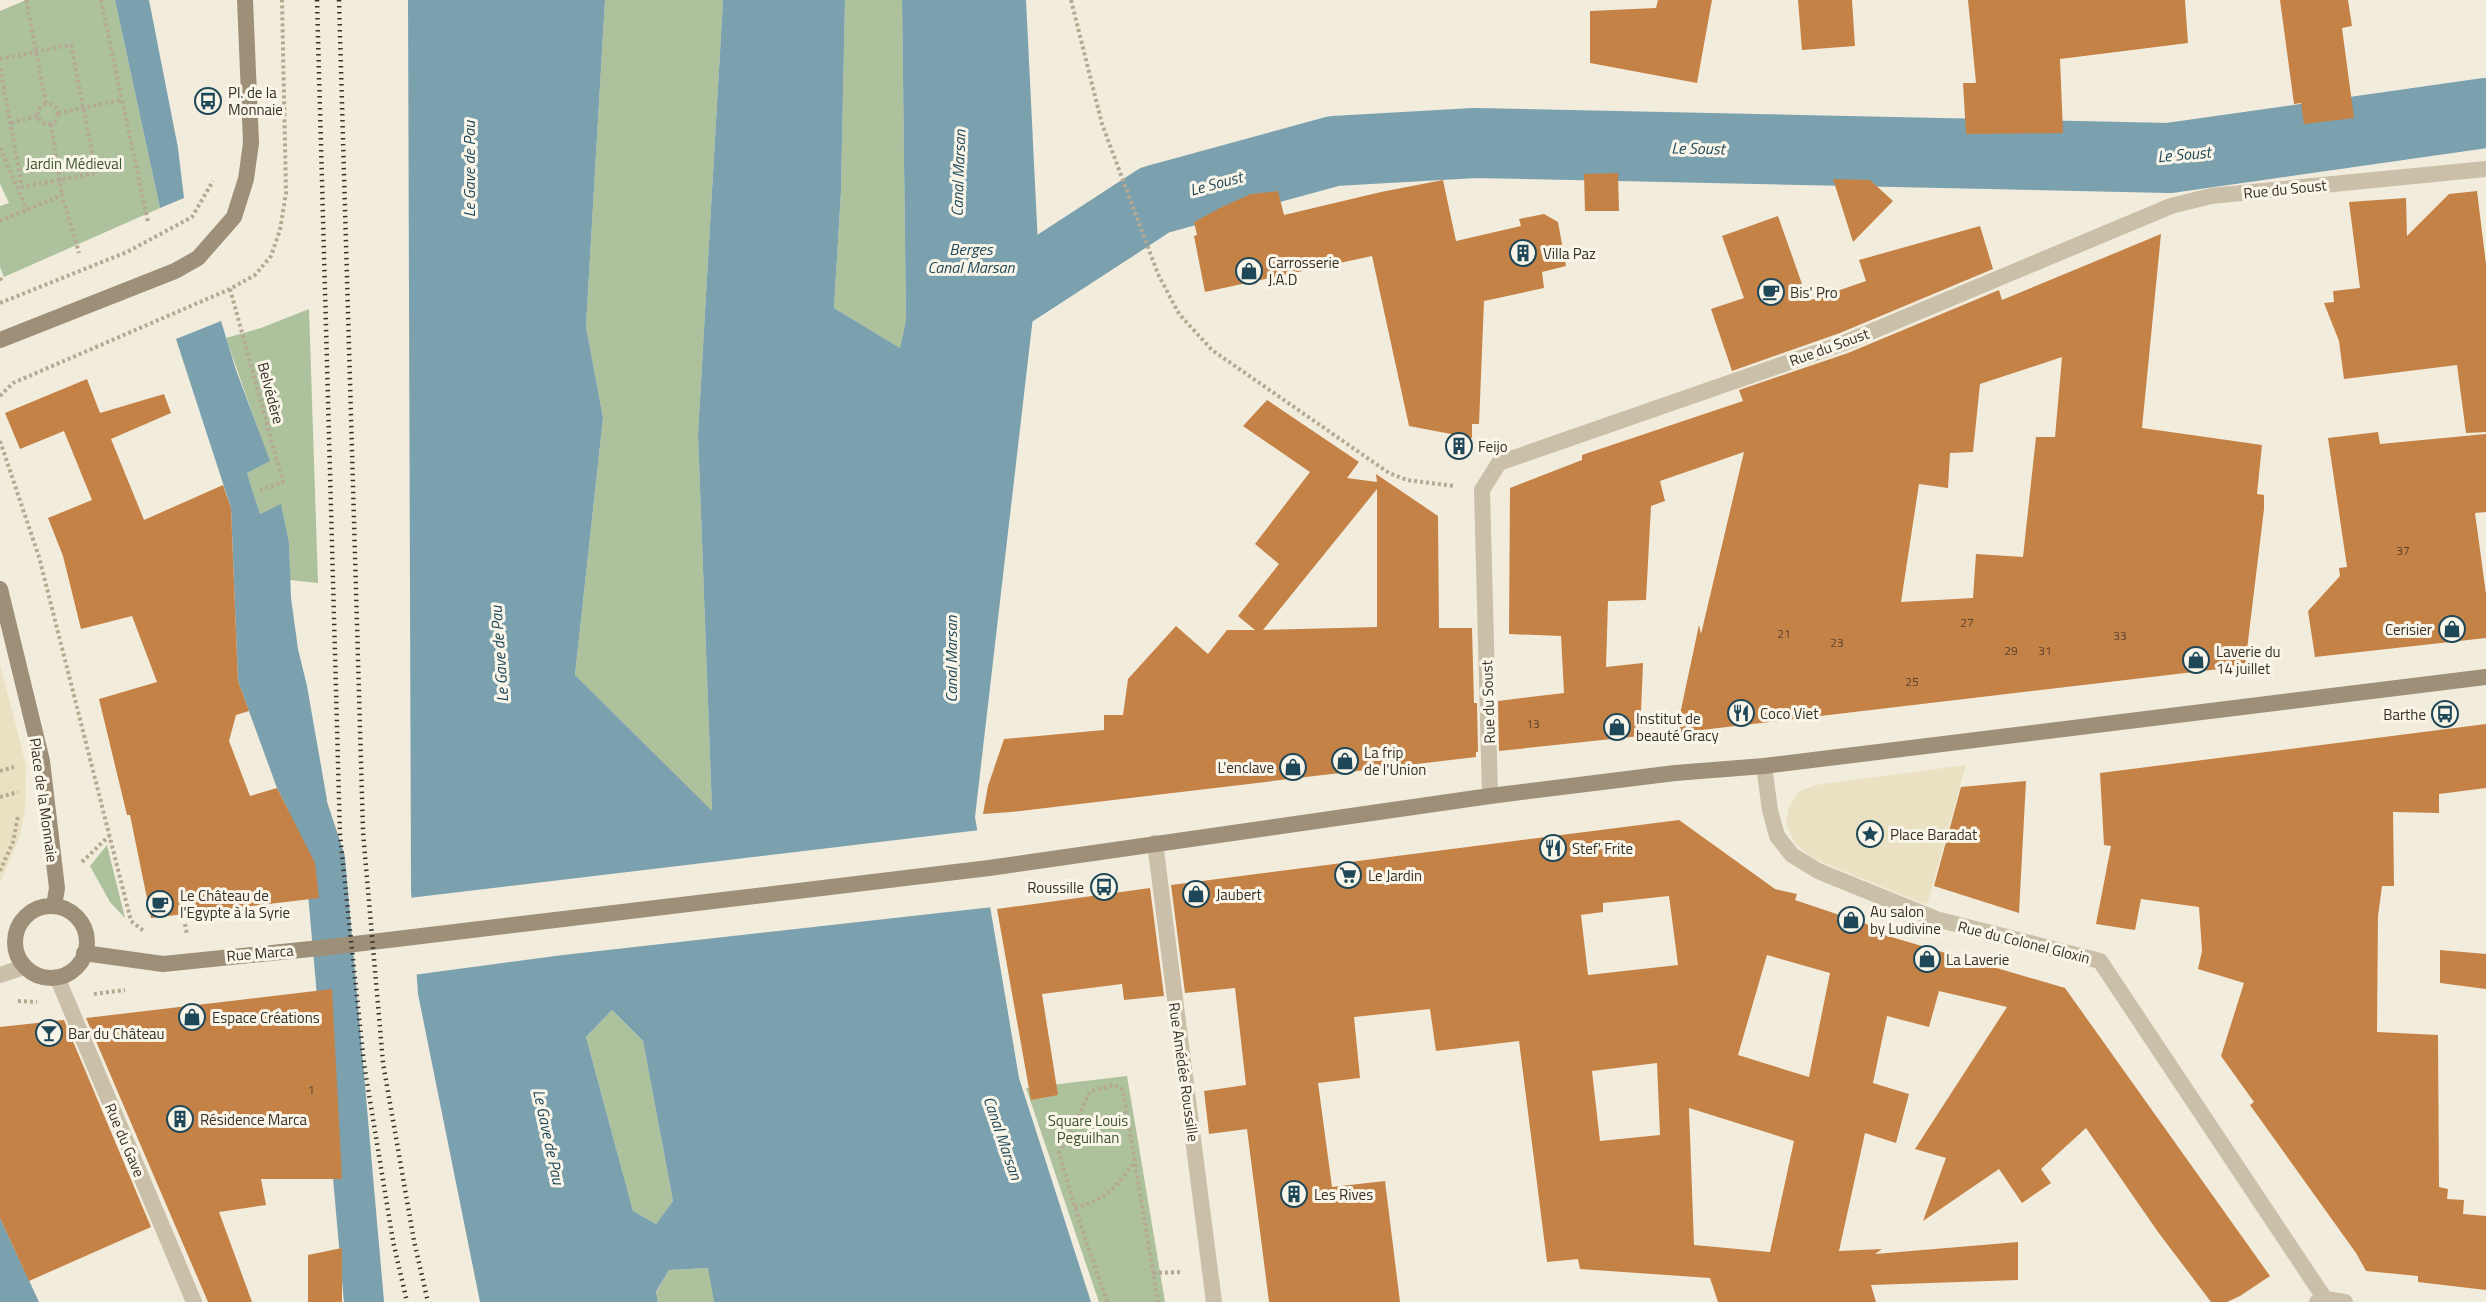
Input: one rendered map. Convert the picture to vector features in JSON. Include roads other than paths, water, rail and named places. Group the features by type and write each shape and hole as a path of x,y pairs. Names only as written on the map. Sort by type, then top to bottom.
{"main road":[{"path":"0,340 100,303 198,258 234,217 246,179 251,142 245,0"},
{"name":"Place de la Monnaie","path":"0,589 42,761 57,888 54,906"},
{"name":"Rue Marca","path":"84,953 163,964 330,947 989,868 1490,796 1675,773 1764,766 2486,677"},
{"path":"54,906 64,909 80,922 86,942 84,953 74,969 57,977 40,976 24,967 15,948 18,926 33,911 54,906"}],"street":[{"name":"Rue du Soust","path":"1490,796 1482,490 1499,463 1844,343 2171,206 2211,196 2486,169"},
{"name":"Rue du Colonel Gloxin","path":"1764,766 1770,810 1777,836 1792,855 1818,871 1936,919 2100,962 2323,1301"},
{"name":"Rue Amédée Roussille","path":"1155,843 1214,1302"},
{"path":"0,975 24,967"},
{"name":"Rue du Gave","path":"57,977 194,1302"},
{"path":"2323,1301 2345,1302"}],"water":[{"path":"115,0 149,0 178,148 184,198 160,208"},
{"path":"408,0 605,0 586,326 603,418 575,675 712,811 698,434 723,0 845,0 841,191 834,308 900,348 906,320 902,0 1026,0 1039,265 975,817 1019,1078 1091,1302 714,1302 708,1268 669,1270 656,1292 658,1302 480,1302 418,994 411,891","holes":["612,1010 643,1041 673,1201 656,1224 633,1211 586,1037"]},
{"path":"221,321 236,370 270,461 247,473 260,514 281,504 289,542 291,598 298,649 307,686 327,800 327,812 337,854 315,863 277,788 238,681 231,508 176,339"},
{"path":"0,1218 39,1302 0,1302"}],"waterway":[{"name":"Le Soust","path":"957,329 1155,200 1334,151 1475,143 2169,158 2486,113"},
{"path":"308,808 325,859 364,1302"}],"railway":[{"path":"317,0 340,835 364,1064 393,1241 407,1302"},
{"path":"339,0 363,832 383,1063 414,1241 428,1302"}],"place":[{"name":"Pl. de la Monnaie","path":"208,101"},
{"name":"Villa Paz","path":"1523,253"},
{"name":"Carrosserie J.A.D","path":"1249,271"},
{"name":"Bis' Pro","path":"1771,292"},
{"name":"Feijo","path":"1459,446"},
{"name":"Cerisier","path":"2452,629"},
{"name":"Laverie du 14 juillet","path":"2196,660"},
{"name":"Coco Viet","path":"1741,713"},
{"name":"Barthe","path":"2445,714"},
{"name":"Institut de beauté Gracy","path":"1617,727"},
{"name":"La frip de l'Union","path":"1345,761"},
{"name":"L'enclave","path":"1293,767"},
{"name":"Place Baradat","path":"1870,834"},
{"name":"Stef' Frite","path":"1553,848"},
{"name":"Le Jardin","path":"1348,875"},
{"name":"Roussille","path":"1104,887"},
{"name":"Jaubert","path":"1196,894"},
{"name":"Le Château de l'Egypte à la Syrie","path":"160,904"},
{"name":"Au salon by Ludivine","path":"1851,920"},
{"name":"La Laverie","path":"1927,959"},
{"name":"Espace Créations","path":"192,1017"},
{"name":"Bar du Château","path":"49,1033"},
{"name":"Résidence Marca","path":"180,1119"},
{"name":"Les Rives","path":"1294,1194"}],"park label":[{"name":"Jardin Médieval","path":"74,163"},
{"name":"Square Louis Peguilhan","path":"1088,1128"}],"water label":[{"name":"Le Gave de Pau","path":"469,169"},
{"name":"Canal Marsan","path":"958,173"},
{"name":"Berges Canal Marsan","path":"971,258"},
{"name":"Le Gave de Pau","path":"499,654"},
{"name":"Canal Marsan","path":"951,659"},
{"name":"Le Gave de Pau","path":"549,1137"},
{"name":"Canal Marsan","path":"1003,1138"}]}
